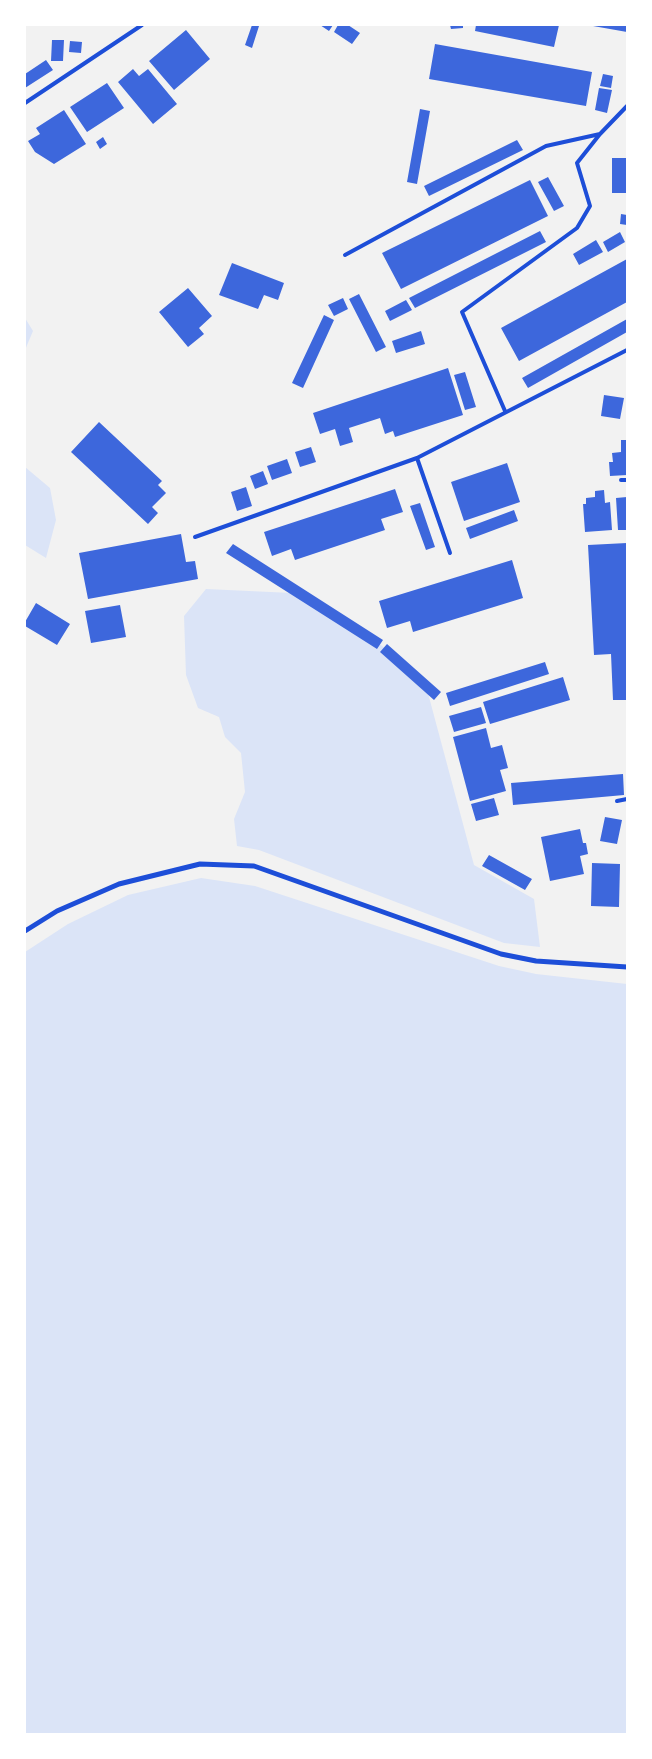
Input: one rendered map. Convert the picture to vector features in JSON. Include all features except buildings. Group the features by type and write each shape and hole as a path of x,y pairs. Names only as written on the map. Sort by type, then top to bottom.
{"street":[{"path":"25,932 57,911 119,884 200,864 254,866 501,954 536,961 627,967"}],"lane":[{"path":"25,103 142,25"},
{"path":"506,412 462,312 576,228 590,206 576,163 627,106"},
{"path":"345,255 546,146 600,134"},
{"path":"195,537 417,458 627,350"},
{"path":"417,458 450,553"},
{"path":"621,480 627,480"},
{"path":"617,801 627,799"}],"shaded area":[{"path":"25,318 33,331 25,350"},
{"path":"25,467 50,488 56,520 46,558 25,545"},
{"path":"206,589 292,593 357,625 425,682 474,865 534,899 540,947 504,943 259,850 237,846 234,819 245,792 241,753 225,737 219,717 198,708 186,675 184,616"},
{"path":"201,878 255,886 499,966 536,974 627,984 627,1734 25,1734 25,952 68,924 128,895"}]}
